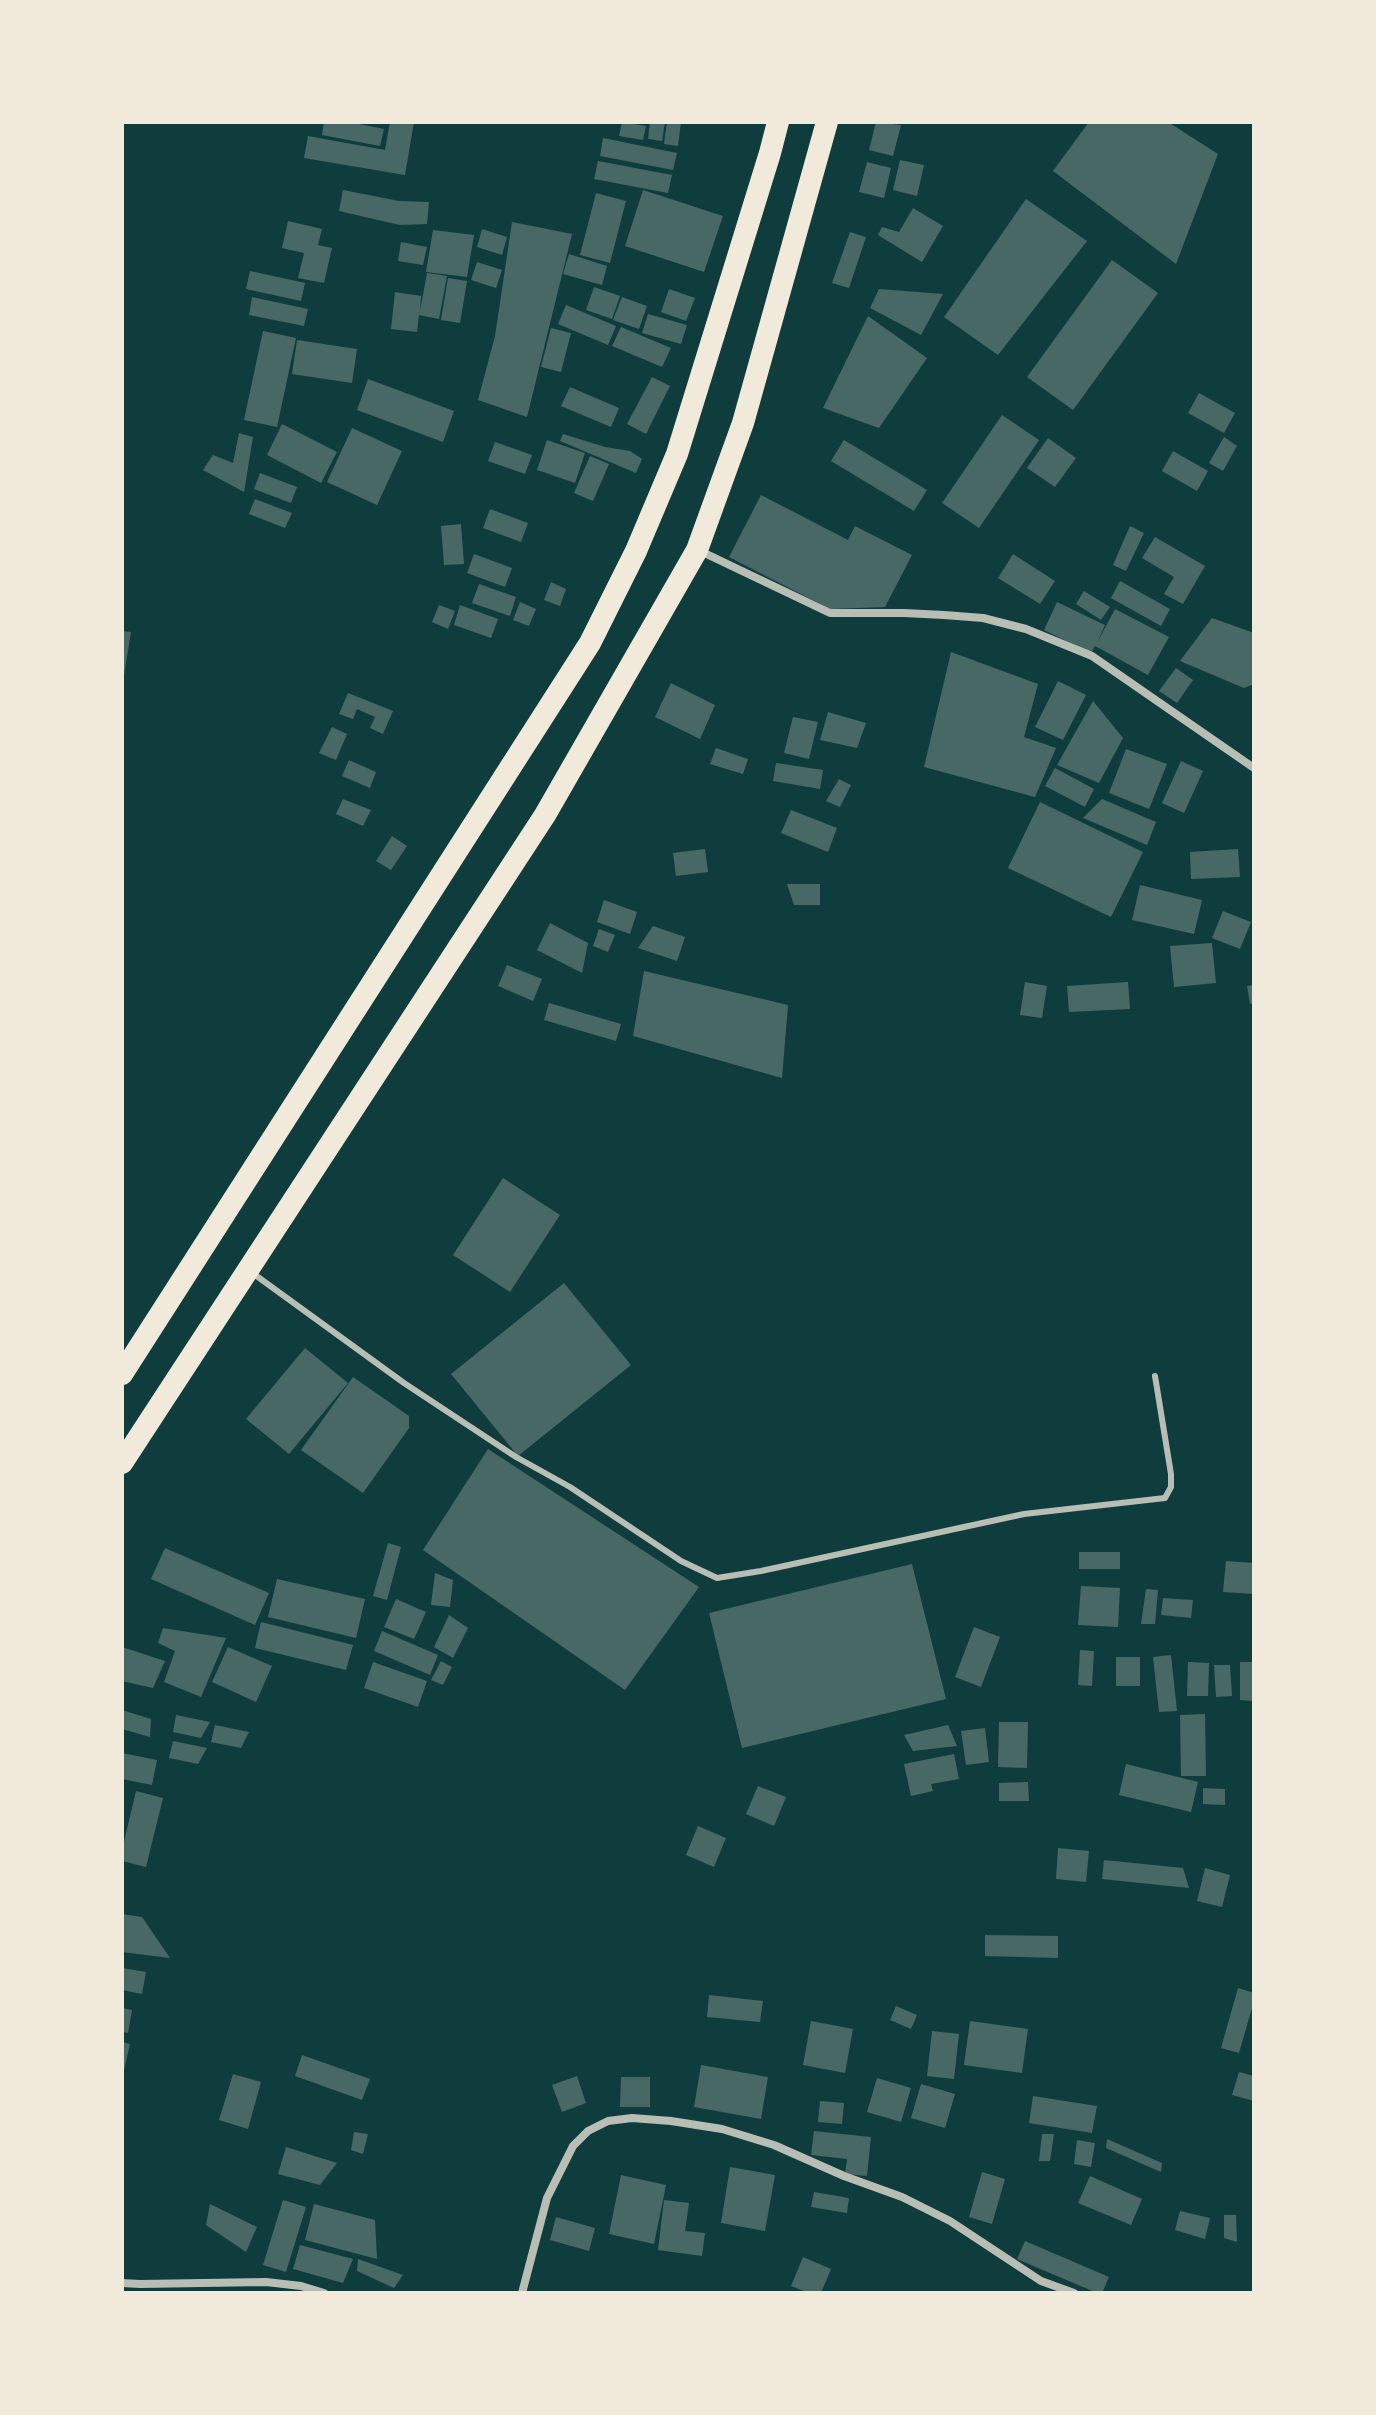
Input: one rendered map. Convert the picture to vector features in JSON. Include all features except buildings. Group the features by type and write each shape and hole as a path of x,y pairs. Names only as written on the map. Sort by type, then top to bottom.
{"highway":[{"path":"122,1374 590,643 636,551 677,454 778,122"},
{"path":"122,1463 545,815 697,550 743,423 827,122"}],"street":[{"path":"697,550 830,613 904,613 983,618 1026,629 1092,656 1254,768"},
{"path":"522,2293 547,2198 573,2146 588,2131 608,2121 632,2118 722,2129 774,2145 902,2197 950,2221 1041,2281 1074,2293"},
{"path":"122,2283 266,2282 301,2286 324,2293"}],"lane":[{"path":"248,1270 404,1383 504,1449 570,1487 681,1561 717,1578 1024,1514 1165,1498 1171,1487 1171,1474 1155,1376"}]}
